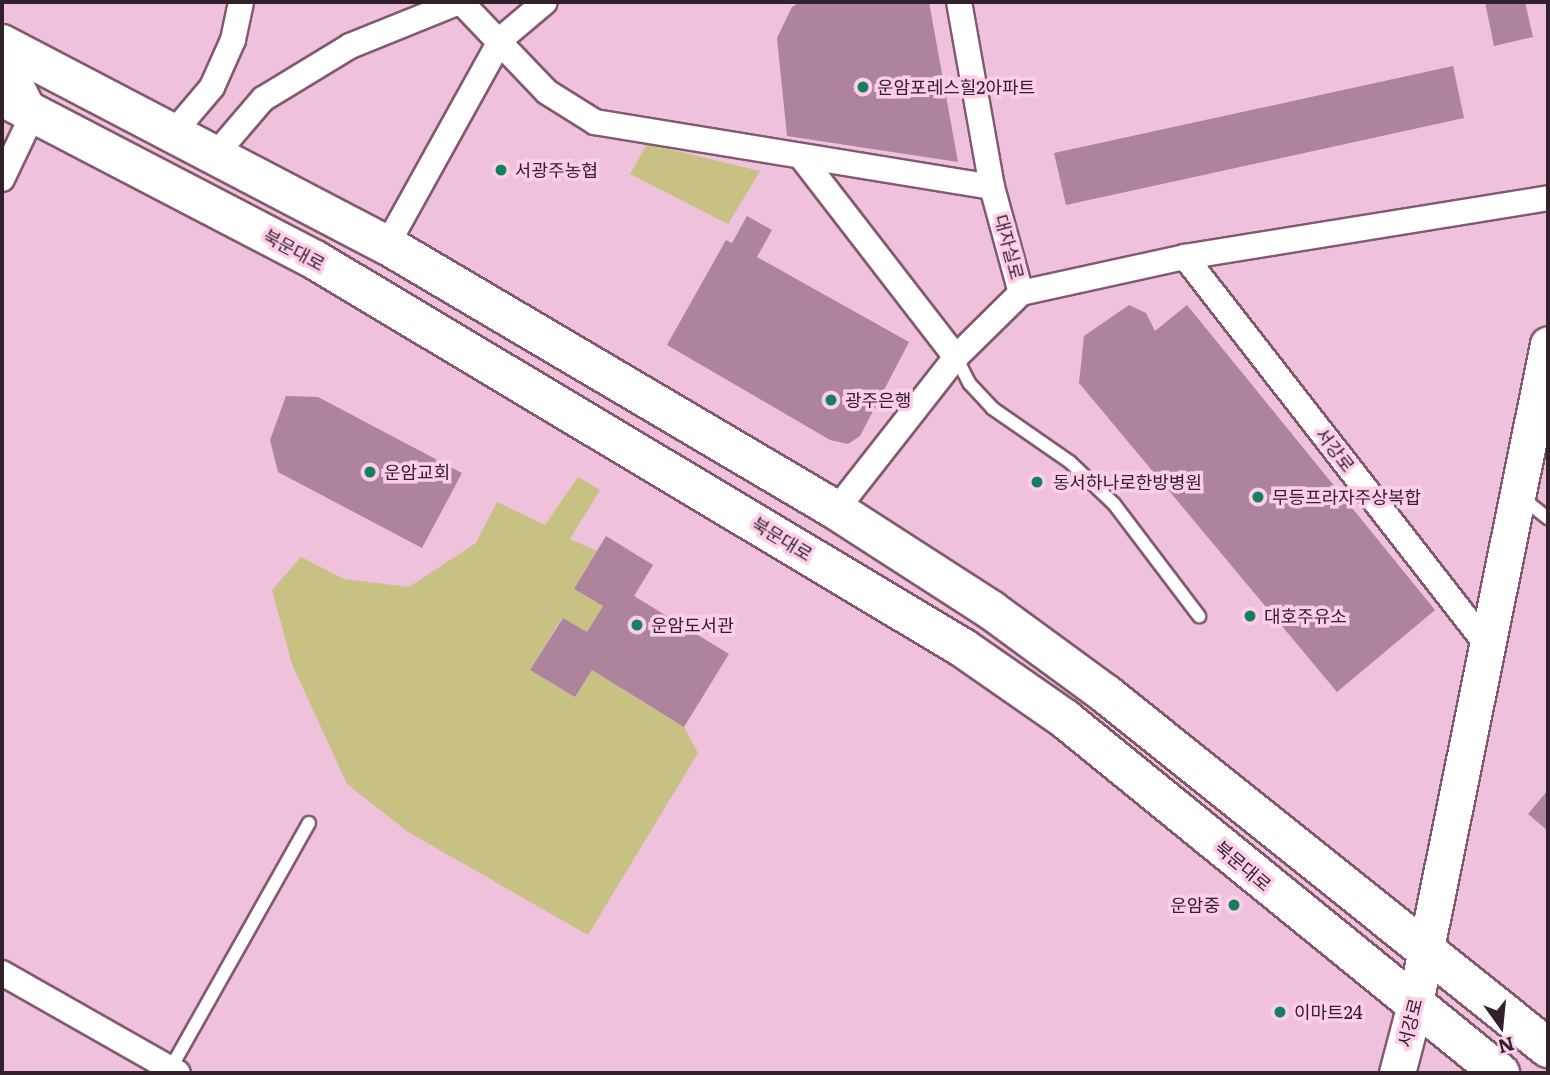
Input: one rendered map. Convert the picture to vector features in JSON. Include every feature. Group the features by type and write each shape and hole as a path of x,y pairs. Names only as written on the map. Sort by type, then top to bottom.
{"main road":[{"path":"2,44 387,245 836,510 991,610 1107,695 1425,953 1548,1048"},
{"name":"북문대로","path":"17,106 315,260 964,648 1065,719 1414,1008 1500,1073"},
{"name":"서강로","path":"1397,1073 1414,1008 1548,344"}],"street":[{"path":"174,132 212,86 233,40 241,2"},
{"path":"215,155 264,99 350,46 460,2 501,39 547,92 595,122 992,187"},
{"path":"387,245 501,39 545,2"},
{"name":"대자실로","path":"836,510 956,357 1021,293 992,187 959,2"},
{"path":"2,53 17,106 2,179"},
{"path":"802,158 956,357"},
{"path":"1021,293 1185,257 1548,198"},
{"name":"서강로","path":"1185,257 1486,643"},
{"path":"2,973 172,1072"}],"lane":[{"path":"956,357 970,384 992,408 1070,462 1114,504 1199,616"},
{"path":"1516,493 1548,518"},
{"path":"172,1072 309,823"}],"shaded area":[{"path":"647,144 760,171 728,224 630,174"},
{"path":"578,477 600,490 570,539 597,551 574,589 603,606 587,632 562,618 530,670 575,697 592,670 684,727 698,753 588,935 408,832 347,784 292,664 272,590 301,557 344,579 409,587 476,543 497,502 545,525"}],"building":[{"name":"운암포레스힐2아파트","path":"800,2 929,2 958,162 787,136 777,38 792,7"},
{"path":"1485,2 1525,2 1533,37 1494,46"},
{"path":"1453,66 1464,118 1066,205 1054,153"},
{"path":"747,216 772,230 757,257 909,342 860,436 848,444 830,440 667,345 726,240 732,243"},
{"name":"무등프라자주상복합","path":"1129,305 1146,313 1155,331 1187,305 1435,610 1337,692 1079,383 1084,336"},
{"name":"운암교회","path":"286,396 318,397 462,473 422,548 278,472 270,440"},
{"name":"운암도서관","path":"606,536 653,565 634,596 729,654 684,727 592,670 575,697 530,670 563,618 587,632 603,606 574,589"},
{"path":"1548,790 1548,831 1528,814"}],"place":[{"name":"운암포레스힐2아파트","path":"863,87"},
{"name":"서광주농협","path":"501,170"},
{"name":"광주은행","path":"831,400"},
{"name":"운암교회","path":"370,472"},
{"name":"동서하나로한방병원","path":"1037,482"},
{"name":"무등프라자주상복합","path":"1258,497"},
{"name":"대호주유소","path":"1250,616"},
{"name":"운암도서관","path":"637,625"},
{"name":"운암중","path":"1234,905"},
{"name":"이마트24","path":"1280,1012"}]}
